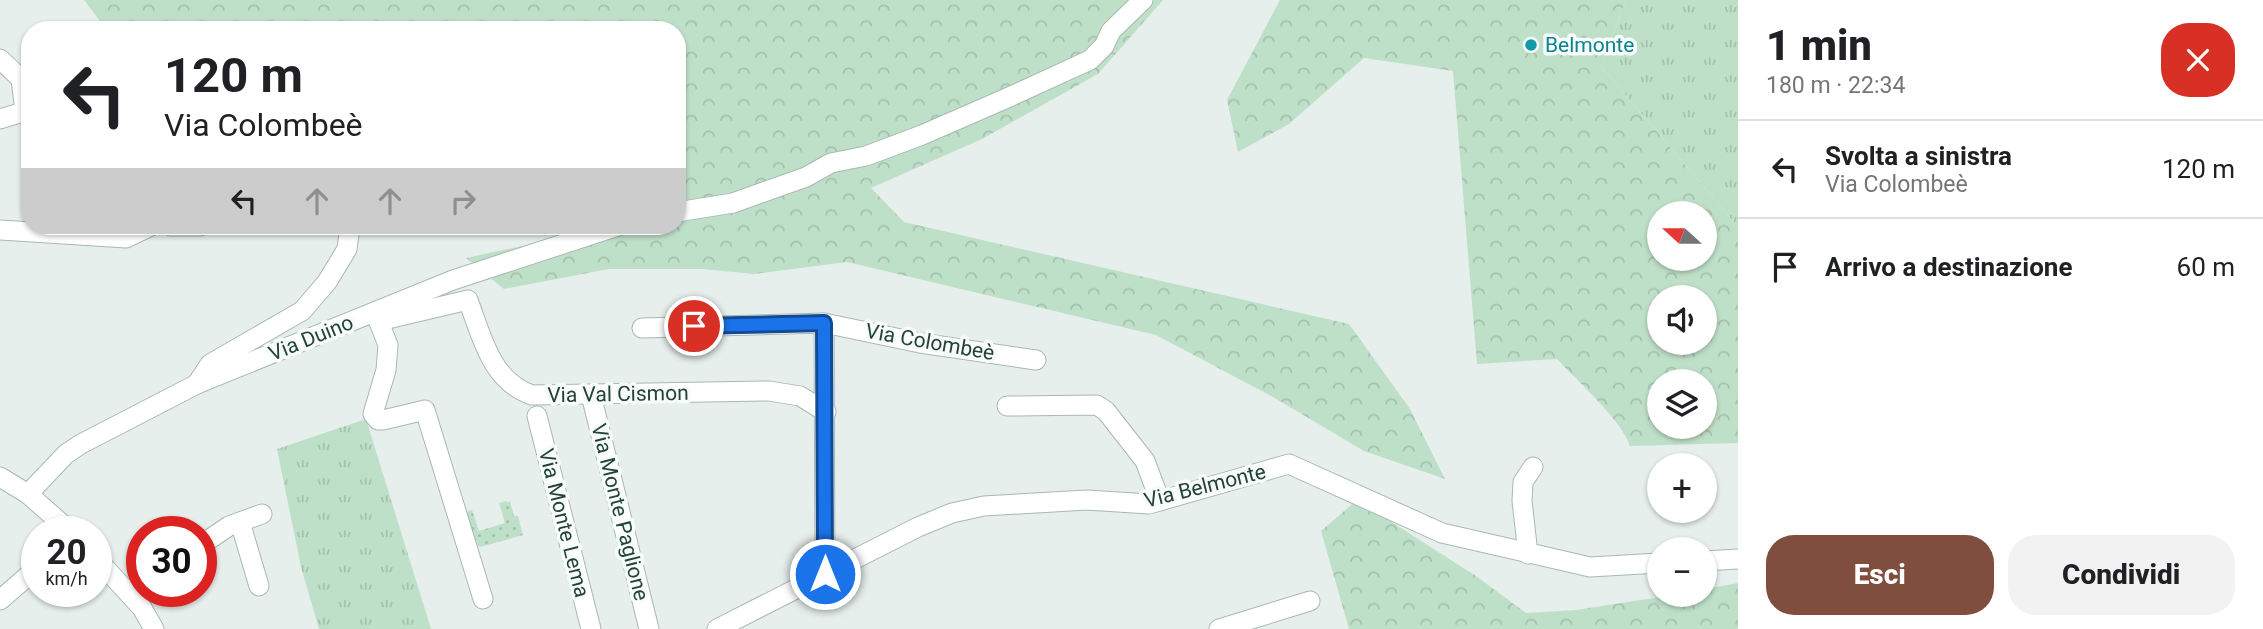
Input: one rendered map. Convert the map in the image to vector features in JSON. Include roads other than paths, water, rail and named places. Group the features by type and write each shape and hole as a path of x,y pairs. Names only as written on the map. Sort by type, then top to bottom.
{"street":[{"path":"686,211 733,203 806,177 831,163 866,156 922,135 1090,60 1104,46 1111,31 1143,0"},
{"path":"0,59 21,79"},
{"path":"0,119 21,113"},
{"path":"0,230 21,231"},
{"path":"79,235 126,238 132,235"},
{"path":"197,384 210,365 302,311 327,282 347,249 349,235"},
{"name":"Via Duino","path":"29,494 66,454 170,393 377,317 453,280 590,235"},
{"name":"Via Val Cismon","path":"377,317 468,300 500,376 520,391 532,396 769,391 800,396 826,412"},
{"path":"377,317 388,345 386,370 373,414 378,420 425,410 483,599"},
{"path":"824,323 825,574"},
{"name":"Via Colombeè","path":"642,328 824,323 920,343 1036,360"},
{"name":"Via Monte Paglione","path":"591,395 649,629"},
{"path":"1007,406 1097,405 1106,411 1145,461 1160,501"},
{"path":"66,454 86,432 116,416"},
{"name":"Via Monte Lema","path":"537,416 591,629"},
{"name":"Via Belmonte","path":"717,629 918,527 952,513 984,506 1087,500 1149,505 1289,464 1442,533 1590,567 1647,564"},
{"path":"1528,554 1522,491 1523,482 1533,467"},
{"path":"0,477 29,494 53,516"},
{"path":"217,534 229,526 262,514"},
{"path":"240,522 259,586"},
{"path":"1717,560 1738,559"},
{"path":"112,570 126,581"},
{"path":"0,600 21,582"},
{"path":"1219,629 1310,601"},
{"path":"143,607 151,627"}],"place":[{"name":"Belmonte","path":"1531,45"}]}
